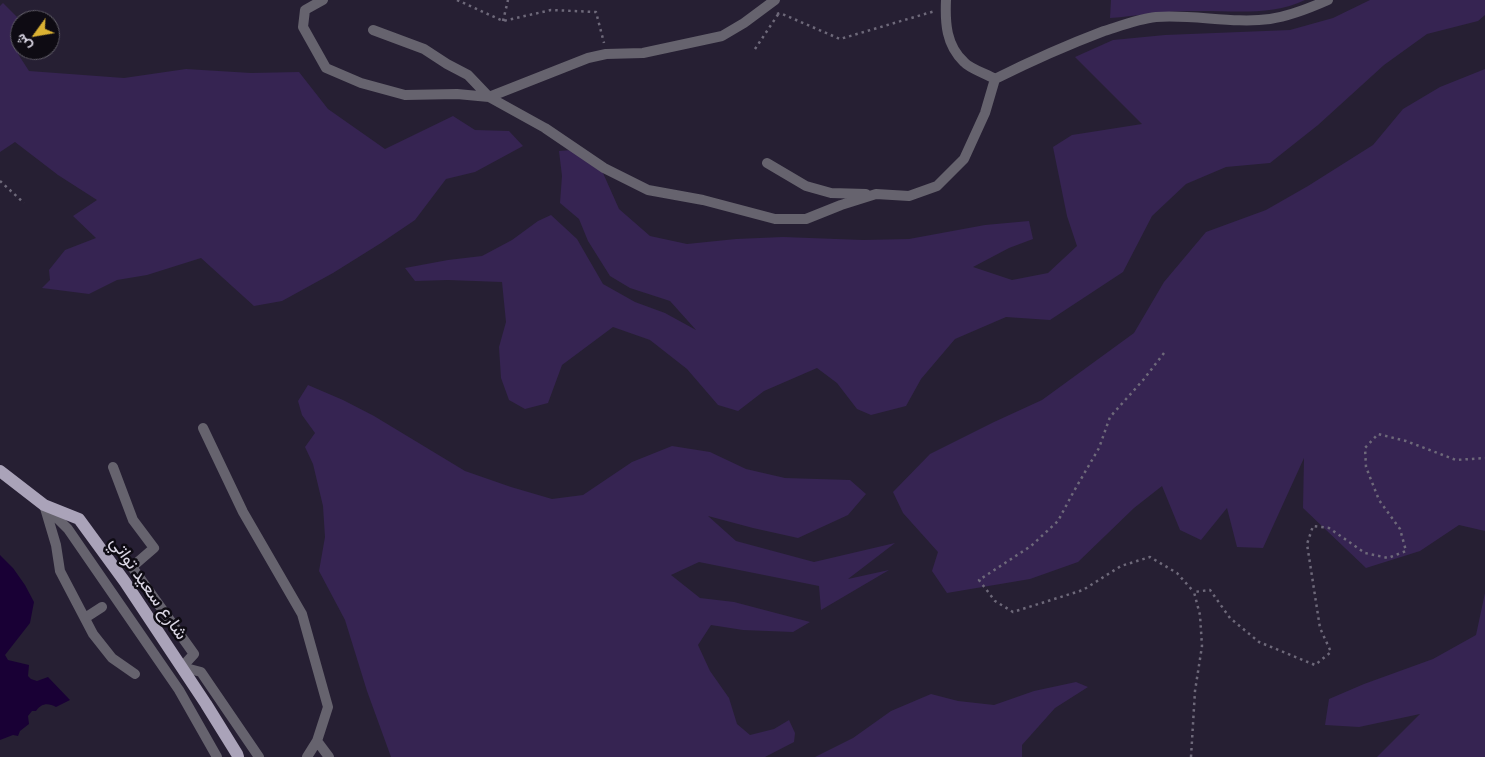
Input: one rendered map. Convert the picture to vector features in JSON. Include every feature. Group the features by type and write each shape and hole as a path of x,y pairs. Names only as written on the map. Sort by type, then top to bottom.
{"main road":[{"name":"شارع سعيد تواتي","path":"0,471 44,505 79,519 125,582 182,667 238,757"}],"street":[{"path":"323,0 305,10 303,27 326,68 362,83 405,95 457,94 488,97 588,58 606,54 643,53 722,36 744,23 774,0"},
{"path":"766,163 806,186 831,193 909,196 937,186 964,159 985,113 995,79 1034,59 1122,25 1155,17 1270,19 1298,13 1328,0"},
{"path":"945,4 949,41 959,56 965,63 995,79"},
{"path":"373,30 424,49 468,75 488,97 545,128 604,168 648,190 703,200 775,219 806,218 876,194"},
{"path":"203,428 243,512 302,614 328,707 308,757"},
{"path":"113,467 133,520 154,548 132,567 194,654 182,667 201,672 259,757"},
{"path":"44,505 56,546 60,571 93,634 112,658 135,674"},
{"path":"44,505 68,529 179,690 217,757"},
{"path":"85,618 102,608"},
{"path":"316,741 329,757"}],"path":[{"path":"458,0 503,21 550,10 596,12 606,54"},
{"path":"503,21 508,0"},
{"path":"780,12 840,39 945,4"},
{"path":"772,16 780,12"},
{"path":"755,49 780,12"},
{"path":"0,181 24,204"},
{"path":"1164,353 1110,417 1099,448 1058,521 1031,546 979,580 996,601 1012,612 1083,590 1121,566 1150,557 1177,573 1194,592 1200,615 1202,646 1195,691 1191,757"},
{"path":"1194,592 1210,590 1230,618 1259,642 1315,665 1330,652 1320,628 1307,544 1312,526 1329,528 1365,553 1388,558 1406,551 1400,529 1379,500 1366,467 1365,448 1378,434 1406,441 1456,460 1485,458"}],"shaded area":[{"path":"1111,0 1305,0 1278,9 1263,11 1181,11 1110,18"},
{"path":"1370,0 1485,0 1485,15 1478,21 1427,34 1384,65 1318,125 1270,163 1226,167 1186,184 1152,216 1123,272 1050,320 1006,317 955,339 921,379 906,406 871,415 857,409 837,383 817,368 764,391 738,411 718,405 687,369 650,340 613,327 562,365 548,403 525,409 509,400 501,378 499,347 506,322 502,282 415,281 405,268 482,256 512,240 538,221 551,215 577,239 603,284 635,302 665,313 696,330 670,301 630,288 610,276 588,241 579,219 560,203 562,176 559,151 571,150 599,164 619,209 650,236 687,244 783,237 863,240 909,239 985,225 1029,221 1033,239 1009,248 973,267 1012,280 1048,273 1077,246 1067,216 1053,147 1072,135 1142,124 1075,57 1113,40 1165,35 1290,30 1333,18"},
{"path":"3,3 10,10 10,60 22,60 29,71 124,78 186,69 251,73 299,72 328,109 385,149 453,116 475,130 509,131 523,146 475,172 446,179 415,220 333,273 282,301 254,306 201,258 147,275 117,280 89,294 42,288 50,280 49,270 65,250 96,238 73,216 97,200 58,175 15,142 0,152 0,6"},
{"path":"1485,69 1485,531 1459,525 1420,551 1366,568 1303,508 1304,458 1263,548 1237,547 1227,508 1201,540 1180,530 1162,486 1134,508 1078,562 1030,579 947,593 932,571 938,552 903,513 893,492 930,454 1042,400 1134,333 1164,282 1206,232 1266,210 1308,186 1373,145 1403,109 1440,87"},
{"path":"308,385 374,416 465,471 552,499 583,495 632,462 672,446 710,452 746,469 785,478 850,480 866,494 848,515 798,538 708,516 736,541 814,562 895,543 848,579 889,570 821,610 819,586 699,562 671,575 700,598 734,602 810,622 793,632 743,630 711,625 698,645 710,671 729,698 737,724 750,735 774,729 789,720 795,733 794,742 765,757 391,757 367,691 345,620 319,571 325,537 323,506 313,464 305,447 315,433 302,415 298,401"},
{"path":"0,555 13,568 34,602 30,623 5,655 8,660 29,665 28,676 31,679 37,681 48,677 70,700 56,707 45,704 36,711 32,711 28,716 29,724 20,731 18,736 13,735 0,740"},
{"path":"1485,593 1485,757 1377,757 1420,714 1359,727 1325,725 1329,699 1433,659 1476,635"},
{"path":"1076,682 1088,687 1055,708 1022,745 1022,757 815,757 853,738 891,711 931,694 958,701 994,705 1034,691"}]}
